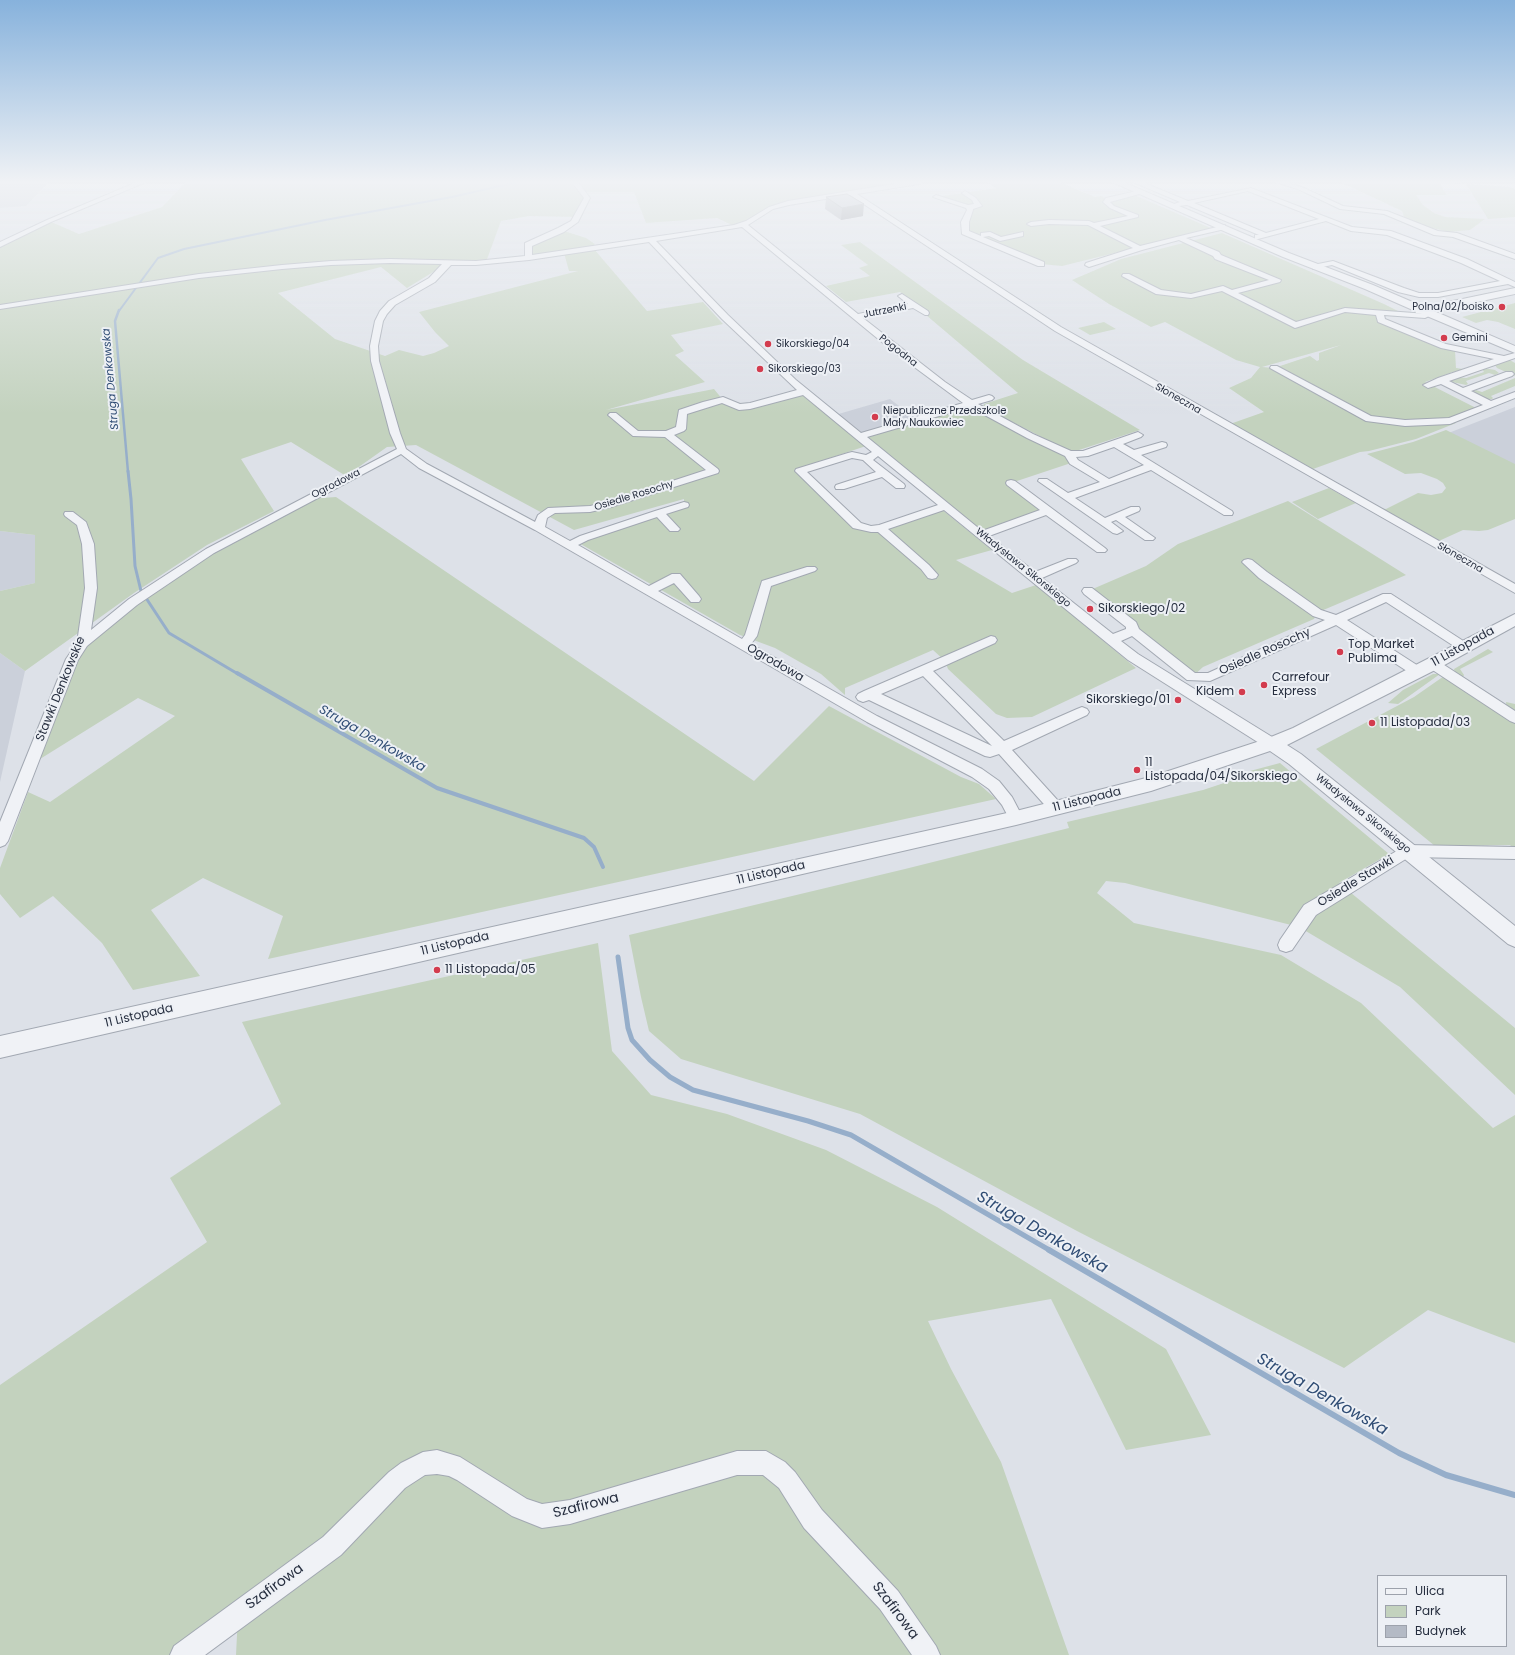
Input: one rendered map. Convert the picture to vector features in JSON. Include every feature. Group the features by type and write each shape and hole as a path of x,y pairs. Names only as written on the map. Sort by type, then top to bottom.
{"street":[{"path":"0,308 249,270 331,263 390,261 448,263 516,259"},
{"name":"Władysława Sikorskiego","path":"669,259 725,317 793,382 1111,640 1133,657 1187,692 1295,759 1515,938"},
{"name":"Pogodna","path":"787,259 897,350 969,403 1071,458 1138,435"},
{"name":"Słoneczna","path":"953,259 1100,354 1515,589"},
{"path":"1030,259 1041,264"},
{"path":"1089,265 1106,259"},
{"path":"1224,259 1277,280 1232,292"},
{"path":"1298,259 1424,314 1512,355"},
{"path":"1462,259 1511,283"},
{"path":"448,263 432,280 392,302 383,313 379,321 374,346 375,361 393,426 402,450 423,466 539,528"},
{"path":"1316,267 1333,263 1401,290 1419,295 1438,295 1511,283"},
{"path":"1126,276 1160,296 1191,296"},
{"path":"1174,301 1223,288 1295,324 1341,311 1424,314 1446,312 1515,297"},
{"path":"1424,314 1515,291"},
{"name":"Jutrzenki","path":"902,296 925,313"},
{"path":"1358,303 1375,312 1381,320 1444,346 1512,355"},
{"name":"Jutrzenki","path":"856,317 914,305"},
{"path":"1446,312 1448,318 1454,324"},
{"path":"1424,314 1454,324 1512,355"},
{"path":"1428,384 1512,355"},
{"path":"1463,391 1510,374 1486,364"},
{"path":"1274,368 1369,419 1405,423 1450,421 1515,395"},
{"path":"1441,380 1491,405"},
{"path":"613,415 636,434 666,434 680,429 682,412 706,404 723,400 739,407 750,406 805,391"},
{"path":"860,436 989,398"},
{"name":"Osiedle Rosochy","path":"539,528 542,517 552,510 597,508 714,471 666,434"},
{"path":"1115,443 1228,513"},
{"path":"1133,454 1162,445"},
{"name":"Ogrodowa","path":"83,643 132,602 210,551 402,450"},
{"path":"880,452 868,458 852,455 800,471 857,526 871,529 880,528 946,506"},
{"path":"868,458 868,461 900,486"},
{"path":"1071,458 1108,483"},
{"path":"1068,497 1152,466"},
{"path":"840,488 883,474"},
{"path":"1043,481 1117,531"},
{"path":"1011,483 1046,511 1101,550"},
{"path":"570,545 584,538 684,505"},
{"path":"1103,521 1135,509"},
{"path":"981,535 1046,511"},
{"path":"659,513 674,529"},
{"name":"Stawki Denkowskie","path":"0,841 72,658 83,643 91,588 88,544 82,524 69,514"},
{"path":"1117,516 1149,538"},
{"name":"Ogrodowa","path":"539,528 872,719 977,773 994,786 1007,801 1016,818"},
{"path":"880,528 925,566 932,575"},
{"path":"1034,577 1072,561"},
{"name":"Osiedle Rosochy","path":"1248,562 1263,575 1317,613 1338,620 1418,672"},
{"path":"744,645 751,636 766,584 811,569"},
{"path":"649,591 676,577 696,599"},
{"name":"Osiedle Rosochy","path":"1088,591 1132,625 1133,631 1192,677 1210,677 1387,597 1464,647"},
{"name":"11 Listopada","path":"0,1047 1016,818 1151,784 1272,744 1299,732 1418,672 1515,620"},
{"path":"1111,640 1133,631"},
{"path":"848,705 869,694 991,640"},
{"path":"1433,664 1515,718"},
{"path":"925,670 1002,748 1056,808"},
{"path":"869,694 986,751 994,752 1082,712"},
{"name":"Osiedle Stawki","path":"1286,945 1310,910 1407,851 1515,852"},
{"name":"Szafirowa","path":"183,1655 332,1546 397,1480 409,1471 423,1464 436,1462 452,1465 520,1508 542,1516 570,1512 737,1463 766,1463 777,1470 787,1480 813,1519 890,1600 927,1655"}],"shaded area":[{"name":"Niepubliczne Przedszkole Mały Naukowiec","path":"890,399 916,419 860,436 835,415"},
{"path":"1515,407 1515,469 1446,434"},
{"path":"0,531 35,535 35,583 0,591"},
{"path":"0,653 25,671 0,782"}],"green space":[{"path":"0,259 487,259 486,262 448,263 407,288 381,267 278,293 335,339 385,356 399,350 423,356 449,346 435,332 419,312 578,271 569,271 566,259 603,259 647,311 703,302 723,324 671,335 684,351 675,355 705,382 606,410 714,389 723,400 739,407 799,392 866,446 794,470 807,468 804,469 857,526 871,529 940,508 992,550 956,560 1012,593 1036,585 1136,668 1032,717 1007,718 996,714 948,669 945,661 933,650 845,688 845,695 821,674 775,648 740,635 577,542 684,505 684,499 574,530 416,445 387,447 346,476 291,442 241,459 274,511 207,545 134,593 25,671 0,653 0,591 35,583 35,535 0,531"},
{"path":"860,259 884,259 1023,360 1140,430 1076,451 1067,450 983,407 984,404 1018,393 926,315 930,313 900,292 846,302 826,286 870,276 859,268 868,265"},
{"path":"1029,259 1090,259 1062,266 1041,264"},
{"path":"1120,259 1282,259 1404,314 1379,312 1380,317 1455,350 1456,368 1470,370 1459,374 1453,372 1425,382 1478,409 1451,421 1456,423 1416,439 1360,452 1313,469 1230,424 1264,412 1229,388 1251,378 1260,367 1236,360 1165,322 1151,327 1109,304 1072,280","holes":["1341,345 1319,353 1319,360 1317,361 1310,356 1274,368 1262,367"]},
{"path":"1515,303 1515,329 1498,322 1487,320 1476,323 1462,317"},
{"path":"1104,322 1116,329 1090,335 1078,328"},
{"path":"1508,359 1515,363 1515,376 1497,368 1495,365"},
{"path":"1482,369 1495,370 1499,373 1495,375 1489,373 1466,381 1468,384 1466,385 1452,382 1452,380 1457,377 1466,378 1484,372"},
{"path":"1515,378 1515,386 1491,396 1493,398 1492,399 1485,399 1473,391 1476,390 1482,392"},
{"path":"969,403 1059,451 1074,462 1011,483 1046,511 981,535 860,436"},
{"path":"1446,430 1515,464 1515,519 1488,530 1463,530 1441,540 1440,542 1379,508 1386,509 1418,493 1431,495 1442,493 1446,488 1443,483 1437,479 1421,473 1405,474 1367,454 1413,442"},
{"path":"1329,488 1356,503 1318,519 1292,502"},
{"path":"336,497 754,781 829,706 961,777 979,784 996,799 268,959 283,916 203,878 151,910 200,976 133,990 102,943 53,896 20,918 0,894 0,868 28,792 50,802 175,716 138,698 32,764 83,643 209,551 308,499"},
{"path":"1288,501 1406,575 1321,611 1317,613 1314,619 1203,667 1192,677 1088,591 1146,566 1178,544"},
{"path":"1488,649 1493,652 1460,669 1464,675 1463,677 1455,673 1454,669"},
{"path":"1433,674 1440,674 1398,704 1388,703 1403,690"},
{"path":"1447,674 1507,712 1506,702 1515,704 1515,850 1510,845 1435,846 1316,749 1414,697"},
{"path":"1280,763 1389,854 1339,883 1515,1028 1515,1095 1400,987 1299,927 1125,883 1106,881 1097,893 1134,923 1281,955 1361,1003 1493,1128 1515,1115 1515,1343 1428,1310 1344,1368 1077,1231 860,1114 681,1059 649,1031 629,935 1069,828 1067,822 1203,790 1242,777 1250,771"},
{"path":"598,943 612,1051 651,1095 727,1114 826,1150 937,1207 1166,1349 1211,1435 1126,1450 1051,1299 928,1321 951,1369 1001,1462 1069,1655 236,1655 238,1615 183,1655 0,1655 0,1385 207,1242 170,1178 281,1104 242,1022"}],"waterway":[{"name":"Struga Denkowska","path":"119,311 157,259"},
{"name":"Struga Denkowska","path":"119,310 115,321 128,472"},
{"name":"Struga Denkowska","path":"128,471 135,566 141,591"},
{"name":"Struga Denkowska","path":"146,598 169,633 238,674"},
{"name":"Struga Denkowska","path":"237,673 437,788 584,838 594,847 603,867"},
{"name":"Struga Denkowska","path":"618,957 628,1028 632,1040 650,1060 670,1077 693,1090 808,1121 851,1135 1051,1251"},
{"name":"Struga Denkowska","path":"1049,1250 1399,1453 1446,1475 1515,1495"}],"place":[{"name":"Polna/02/boisko","path":"1502,307"},
{"name":"Gemini","path":"1444,338"},
{"name":"Sikorskiego/04","path":"768,344"},
{"name":"Sikorskiego/03","path":"760,369"},
{"name":"Niepubliczne Przedszkole Mały Naukowiec","path":"875,417"},
{"name":"Sikorskiego/02","path":"1090,609"},
{"name":"Top Market Publima","path":"1340,652"},
{"name":"Carrefour Express","path":"1264,685"},
{"name":"Kidem","path":"1242,692"},
{"name":"Sikorskiego/01","path":"1178,700"},
{"name":"11 Listopada/03","path":"1372,723"},
{"name":"11 Listopada/04/Sikorskiego","path":"1137,770"},
{"name":"11 Listopada/05","path":"437,970"}]}
